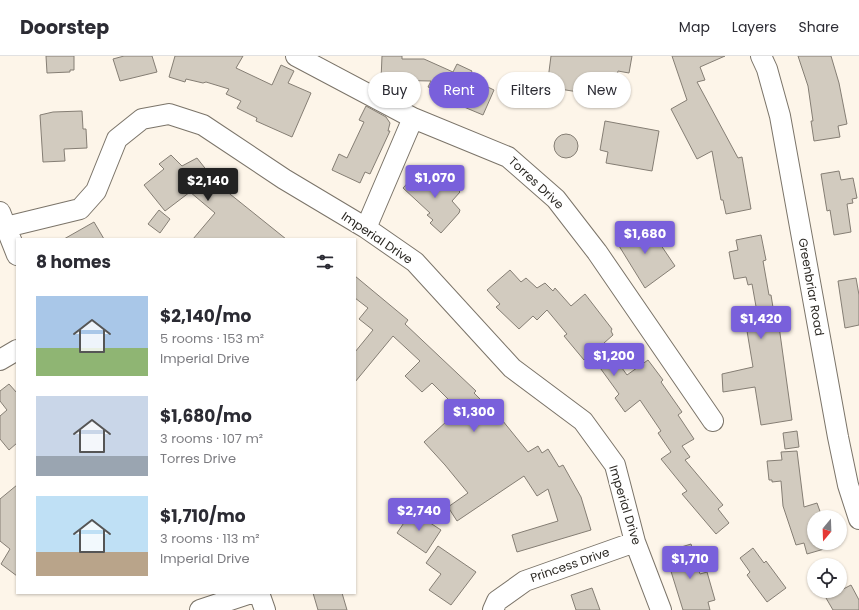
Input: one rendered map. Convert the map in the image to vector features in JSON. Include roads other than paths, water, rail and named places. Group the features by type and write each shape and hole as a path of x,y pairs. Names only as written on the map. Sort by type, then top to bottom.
{"street":[{"name":"Torres Drive","path":"296,56 413,118 508,157 556,199 597,252 713,420"},
{"name":"Greenbriar Road","path":"761,56 767,69 780,116 838,437 848,485 859,519"},
{"name":"Imperial Drive","path":"3,220 80,209 96,191 117,139 142,119 169,114 203,125 284,179 366,228 415,262 512,368 583,421 615,465 635,542 661,610"},
{"path":"366,228 413,118"},
{"path":"3,220 16,252"},
{"path":"0,360 16,351"},
{"name":"Princess Drive","path":"494,610 497,601 525,581 635,542"},
{"path":"200,610 248,594"},
{"path":"259,594 264,610"}]}
